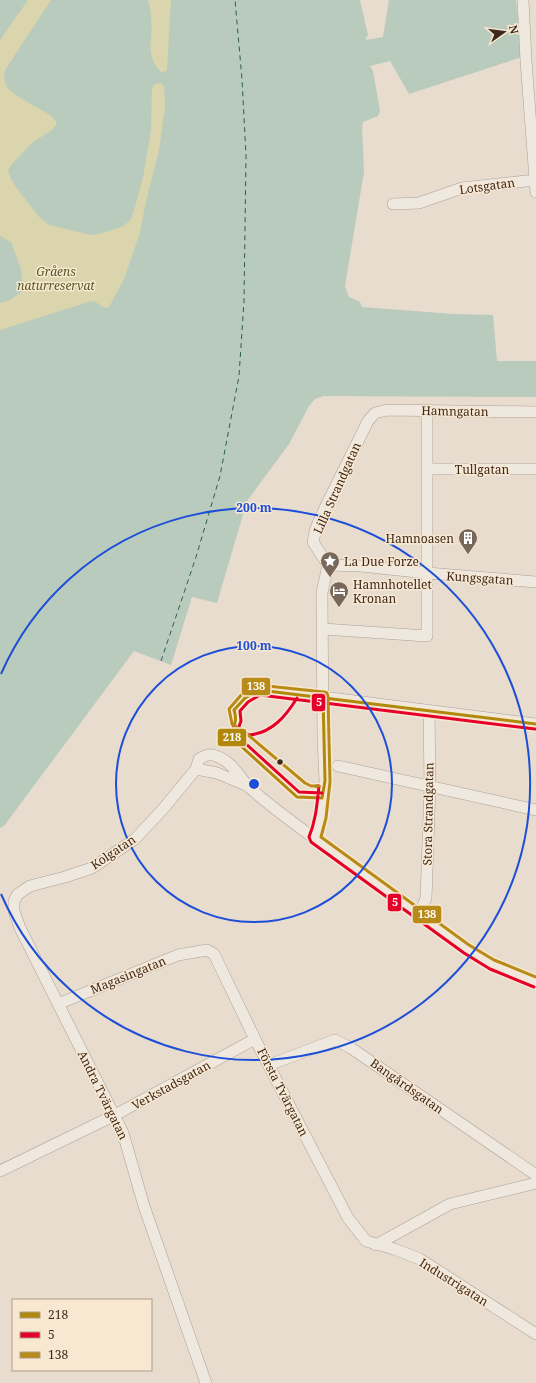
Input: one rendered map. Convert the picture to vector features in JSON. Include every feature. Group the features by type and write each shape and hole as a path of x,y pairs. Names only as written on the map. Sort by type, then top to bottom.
{"street":[{"path":"523,0 536,192"},
{"name":"Lotsgatan","path":"393,204 418,203 462,188 535,180"},
{"name":"Hamngatan","path":"375,413 387,410 536,412"},
{"path":"323,629 426,636 427,411"},
{"name":"Lilla Strandgatan","path":"328,565 313,542 316,528 368,421 375,413"},
{"name":"Tullgatan","path":"427,469 536,469"},
{"path":"328,565 322,593 322,737 325,781 321,816 317,833 314,838 466,949 492,964 536,982"},
{"name":"Kungsgatan","path":"328,565 360,566 536,582"},
{"path":"323,697 536,724"},
{"name":"Stora Strandgatan","path":"419,915 426,898 430,786 429,710"},
{"name":"Kolgatan","path":"27,887 92,868 135,839 163,809 196,768 199,759 203,757 212,754 217,756 237,771 249,787"},
{"path":"338,766 536,810"},
{"name":"Kolgatan","path":"196,768 217,773 249,787 314,838"},
{"name":"Andra Tvärgatan","path":"27,887 18,894 14,901 14,915 114,1115 128,1149 148,1218 206,1383"},
{"name":"Magasingatan","path":"58,1004 178,954 200,950"},
{"name":"Första Tvärgatan","path":"200,950 206,950 214,954 255,1039 348,1218 371,1243"},
{"name":"Verkstadsgatan","path":"0,1171 114,1115 255,1039"},
{"name":"Bangårdsgatan","path":"269,1065 335,1040 352,1048 536,1175"},
{"path":"371,1243 450,1204 536,1183"},
{"name":"Industrigatan","path":"371,1243 394,1249 420,1259 536,1334"}],"green space":[{"name":"Gråens naturreservat","path":"0,0 54,0 148,86 161,81 168,91 163,136 136,260 107,313 0,338"},
{"path":"134,0 174,0 168,70 164,74 153,71"}],"shaded area":[{"path":"0,0 28,0 0,40"},
{"path":"51,0 148,0 152,24 150,46 151,52 156,66 162,73 167,70 171,0 360,0 368,35 366,40 383,37 389,0 516,0 522,57 409,94 390,61 370,66 373,71 380,111 378,116 363,122 364,172 345,286 349,297 360,302 362,307 453,314 493,315 497,361 536,361 536,397 324,396 315,399 309,406 289,444 247,501 217,603 192,597 171,665 134,651 4,826 0,828 0,330 88,302 94,301 105,308 109,307 124,279 140,233 146,201 159,150 165,107 164,86 160,83 155,84 152,88 151,130 143,178 131,219 124,226 103,233 91,235 49,225 40,218 15,186 8,170 32,143 53,129 56,125 56,121 50,115 8,89 4,79 5,70"},
{"path":"0,236 11,242 21,269 23,291 10,300 0,303"}],"ferry route":[{"path":"161,661 196,557 220,476 239,376 244,301 246,156 242,79 235,0"}],"transit line":[{"name":"138","path":"319,786 311,786 305,783 247,734 232,724 229,709 242,694 258,685 327,693 330,781"},
{"name":"218","path":"322,798 297,797 232,738 232,731 236,719 234,710 245,698 259,690 536,724"},
{"name":"5","path":"322,793 299,792 236,735 241,721 240,711 248,702 260,695 535,729"},
{"name":"218","path":"322,798 325,781 323,697"},
{"name":"5","path":"233,725 249,735 265,731 283,717 297,698"},
{"name":"138","path":"330,782 326,818 321,837 469,945 494,960 536,977"},
{"name":"5","path":"316,786 319,786 315,818 309,837 311,842 464,953 490,969 534,987"}],"place":[{"name":"Hamnoasen","path":"468,555"},
{"name":"La Due Forze","path":"330,578"},
{"name":"Hamnhotellet Kronan","path":"339,608"}]}
